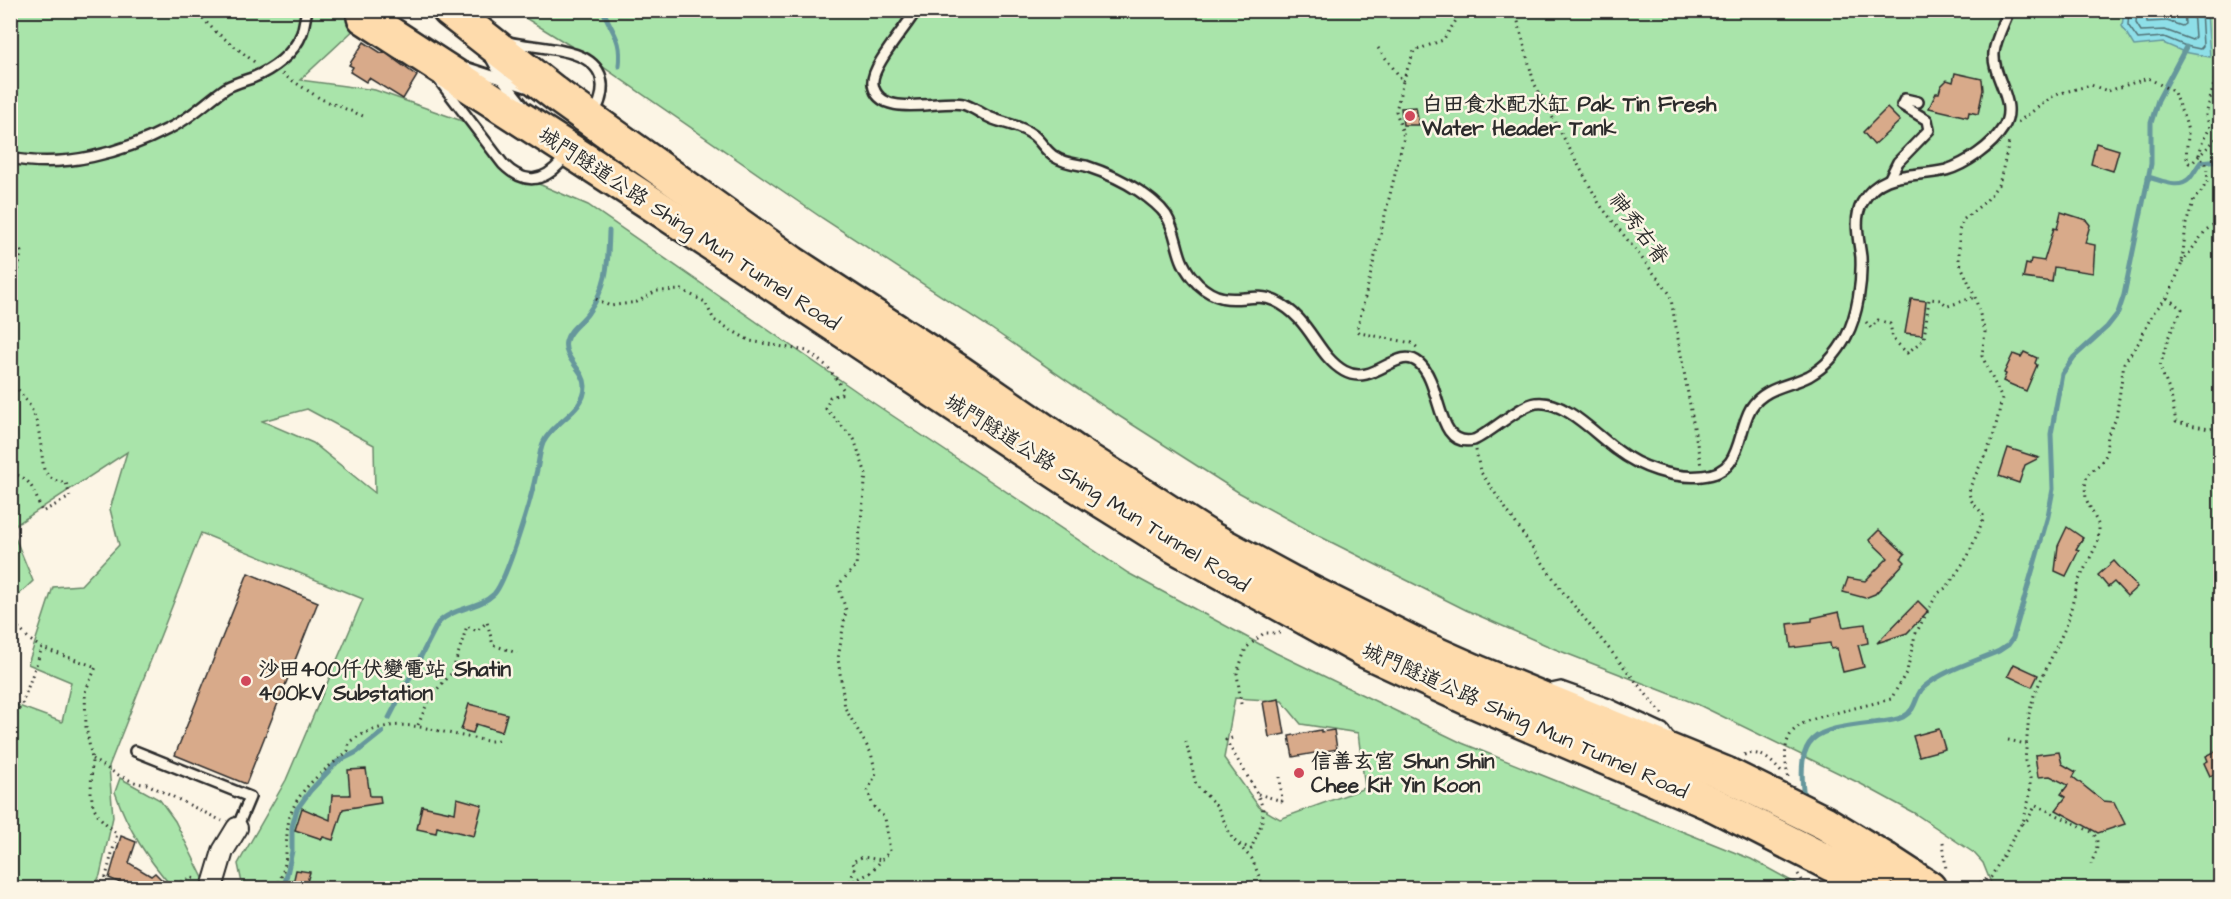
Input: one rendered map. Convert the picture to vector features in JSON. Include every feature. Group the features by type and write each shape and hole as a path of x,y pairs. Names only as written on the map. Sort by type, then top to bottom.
{"highway":[{"name":"城門隧道公路 Shing Mun Tunnel Road","path":"449,10 561,99 792,263 1172,514 1290,582 1362,620 1533,695 1675,769 1713,804 1875,888"},
{"name":"城門隧道公路 Shing Mun Tunnel Road","path":"364,17 554,148 1173,545 1368,652 1535,728 1675,769 1726,774 1938,883"}],"street":[{"path":"212,885 223,851 237,828"}],"lane":[{"path":"10,158 42,163 67,161 112,151 171,128 233,84 272,68 284,58 301,35 307,10"},
{"path":"916,10 873,75 874,90 885,100 902,106 945,103 967,106 990,118 1026,130 1056,158 1095,169 1129,184 1163,211 1169,221 1180,258 1188,272 1200,285 1213,294 1226,298 1264,298 1278,302 1302,320 1330,359 1347,373 1365,376 1405,357 1418,362 1434,383 1449,432 1460,440 1474,440 1531,405 1545,403 1570,414 1617,451 1639,463 1666,472 1703,476 1719,471 1731,461 1738,449 1746,419 1755,402 1770,391 1812,375 1830,359 1845,339 1851,327 1859,288 1861,259 1857,224 1859,209 1874,187 1890,178 1949,169 1974,156 2003,129 2008,115 2008,106 1994,54 2009,10"},
{"path":"417,52 482,137 513,173 522,178 540,177 553,171 554,148 503,80 475,32"},
{"path":"475,32 586,58 595,65 602,81 601,99 596,110"},
{"path":"417,52 561,99"},
{"path":"1890,178 1899,162 1929,130 1927,120 1902,105 1905,99 1918,102"},
{"path":"1535,728 1563,751"},
{"path":"135,751 250,797 237,828"},
{"path":"1634,782 1644,784 1675,769"}],"path":[{"path":"194,10 216,32 257,64 259,69"},
{"path":"1418,362 1421,353 1414,344 1360,333 1357,330 1404,136 1396,111 1403,81 1414,51 1443,40 1463,10"},
{"name":"神秀右脊","path":"1515,10 1534,83 1600,205 1671,294 1703,476"},
{"path":"1378,48 1403,81"},
{"path":"2200,156 2210,128 2206,115 2220,60"},
{"path":"272,68 321,99 363,116"},
{"path":"1988,144 2052,97 2061,93 2091,85 2108,92 2144,78 2156,81 2174,92 2188,133 2185,150 2188,161 2192,163 2220,135"},
{"path":"1788,780 1785,750 1787,741 1797,726 1811,719 1891,699 1907,671 1915,635 1937,594 1947,587 1968,556 1983,520 1982,512 1972,503 1969,493 1970,486 1993,438 2002,399 1982,356 1985,332 1975,297 1959,261 1959,231 1963,220 1986,201 1998,185 2009,140 2004,132"},
{"path":"2182,263 2186,224 2194,199 2206,184 2208,175 2206,164 2200,156"},
{"path":"1968,888 1991,878 2024,819 2030,795 2030,778 2025,761 2029,714 2034,695 2067,624 2078,582 2098,541 2099,526 2089,508 2085,493 2087,475 2106,455 2109,431 2116,419 2124,363 2139,342 2153,313 2168,298 2182,263 2204,231 2220,220"},
{"path":"10,236 21,252 18,274 10,277"},
{"path":"596,298 610,306 637,302 656,291 682,290 705,302 714,320 750,341 807,351 828,367 843,389 841,394 830,397 826,409 854,439 866,474 856,566 838,585 846,610 838,659 845,708 871,753 876,773 868,791 873,806 885,818 890,851 870,873 841,888"},
{"path":"1858,316 1871,328 1878,320 1890,324 1893,339 1907,353 1924,339 1929,299 1940,300 1948,306 1975,297"},
{"path":"2168,298 2182,309 2168,338 2160,367 2172,395 2176,422 2209,429 2220,427"},
{"path":"10,381 26,397 36,415 44,470 57,482 66,482 70,496 42,512 29,481 16,474 10,474"},
{"path":"1474,440 1479,471 1549,573 1666,718"},
{"path":"10,508 15,530 10,539"},
{"path":"10,619 30,640 42,648 96,667 85,692 92,759 90,787 93,806 100,818 117,834 103,888"},
{"path":"418,725 430,697 452,673 467,626 477,631 487,622 493,645 517,653"},
{"path":"1241,704 1237,674 1246,648 1264,633 1284,633"},
{"path":"10,725 22,704 42,648"},
{"path":"276,888 286,867 288,823 293,810 309,784 322,770 348,751 349,742 358,736 370,730 398,724 418,725 493,742 500,739"},
{"path":"1232,738 1226,740 1258,794 1263,814 1251,849 1235,842"},
{"path":"2008,740 2026,744"},
{"path":"1186,741 1196,785 1217,806 1228,832 1256,864 1264,888"},
{"path":"92,759 118,774 142,785 147,784 237,828"},
{"path":"1258,794 1282,801 1280,777"},
{"path":"2021,825 2028,819 2036,805 2092,832 2098,843 2091,864"},
{"path":"1938,883 1943,842"},
{"path":"850,883 855,866 852,862 862,857 882,860"},
{"path":"1796,868 1807,888"},
{"path":"165,888 191,878 212,885"},
{"path":"1980,883 1987,888"}],"green space":[{"path":"11,11 374,11 300,80 375,90 465,122 520,176 588,205 872,402 1128,573 1276,653 1462,743 1751,859 1804,888 243,888 238,864 286,780 363,599 201,533 109,766 113,817 100,875 94,888 11,888 11,703 62,722 71,682 28,664 53,587 81,585 119,545 110,509 127,452 11,528","holes":["307,409 374,445 375,493 313,443 262,421","1235,698 1282,701 1301,724 1358,733 1365,788 1280,819 1259,807 1224,758"]},
{"path":"514,11 2220,11 2220,888 1993,888 1983,863 1974,853 1914,813 1861,784 1699,705 1555,649 1466,610 1315,534 1238,492 1108,409 989,327 822,218 587,56"},
{"path":"11,528 33,581 11,602"},
{"path":"120,778 160,800 175,821 206,884 214,888 173,888 155,866 126,819 115,792"}],"water":[{"path":"2207,11 2210,57 2184,52 2163,43 2134,46 2122,26 2124,12"}],"building":[{"path":"364,42 381,53 384,52 417,76 403,99 369,78 366,82 350,72 353,67 349,65"},
{"path":"1955,73 1982,79 1983,90 1978,114 1969,112 1968,117 1929,108 1941,86 1947,80 1953,82"},
{"name":"白田食水配水缸 Pak Tin Fresh Water Header Tank","path":"1416,107 1419,125 1403,125 1401,108"},
{"path":"1887,108 1900,121 1874,145 1863,132"},
{"path":"2096,143 2119,150 2113,171 2091,164"},
{"path":"2061,212 2086,220 2090,225 2085,243 2095,245 2093,273 2054,267 2052,282 2023,278 2026,264 2030,265 2031,259 2044,261"},
{"path":"1911,299 1926,301 1922,335 1905,333"},
{"path":"2024,352 2037,358 2035,363 2037,365 2026,391 2003,381 2006,374 2004,373 2013,354 2021,357"},
{"path":"2008,448 2039,458 2025,465 2019,483 1999,476"},
{"path":"2067,527 2083,538 2076,549 2079,550 2066,576 2055,571 2058,546"},
{"path":"1879,530 1905,554 1901,558 1905,562 1875,594 1865,598 1843,592 1848,578 1865,581 1888,558 1869,540"},
{"path":"2114,561 2137,587 2127,596 2114,582 2108,587 2098,575"},
{"name":"沙田400仟伏變電站 Shatin 400kV Substation","path":"248,573 318,602 246,784 175,755"},
{"path":"1918,601 1928,611 1907,633 1877,643"},
{"path":"1839,612 1843,627 1865,624 1868,643 1858,645 1864,667 1843,672 1837,648 1831,649 1830,643 1791,648 1788,624 1812,621 1812,618"},
{"path":"2014,664 2038,675 2032,687 2008,676"},
{"path":"1279,699 1285,734 1269,737 1263,702"},
{"path":"469,704 507,714 502,732 476,724 473,733 461,730"},
{"path":"1939,729 1945,749 1919,756 1913,736"},
{"path":"1321,730 1321,732 1334,730 1337,749 1293,757 1289,736"},
{"path":"2220,749 2220,785 2215,774 2210,776 2204,763 2208,761 2206,756"},
{"path":"2059,752 2062,764 2076,772 2073,777 2103,801 2114,802 2125,824 2098,833 2056,810 2066,797 2061,794 2068,785 2050,776 2038,777 2035,755"},
{"path":"366,769 370,796 380,796 381,803 343,809 333,840 323,837 322,839 295,830 302,808 330,820 332,795 350,795 348,770"},
{"path":"457,798 482,805 474,836 437,827 436,833 417,829 422,806 455,813"},
{"path":"121,836 136,842 129,863 151,876 155,873 163,881 161,883 170,888 124,888 125,885 109,878"},
{"path":"296,870 310,872 305,888 292,888"}],"waterway":[{"path":"603,10 618,43 619,66"},
{"path":"1804,799 1803,761 1806,748 1813,739 1835,729 1903,717 1911,710 1921,690 1932,681 1999,651 2013,638 2048,516 2053,489 2051,434 2062,374 2074,357 2107,327 2118,313 2124,295 2151,164 2151,123 2158,100 2186,47"},
{"path":"2148,177 2175,184 2186,182 2201,162 2220,160"},
{"path":"389,718 438,623 451,614 488,599 499,586 530,500 543,443 554,428 580,403 584,395 584,380 567,353 566,341 569,333 588,313 600,293 606,274 609,231"},
{"path":"284,888 292,851 292,827 297,809 337,762 357,752 382,732"},
{"path":"1833,879 1837,888"}],"place":[{"name":"白田食水配水缸 Pak Tin Fresh Water Header Tank","path":"1410,116"},
{"name":"沙田400仟伏變電站 Shatin 400kV Substation","path":"246,681"},
{"name":"信善玄宮 Shun Shin Chee Kit Yin Koon","path":"1299,773"}]}
